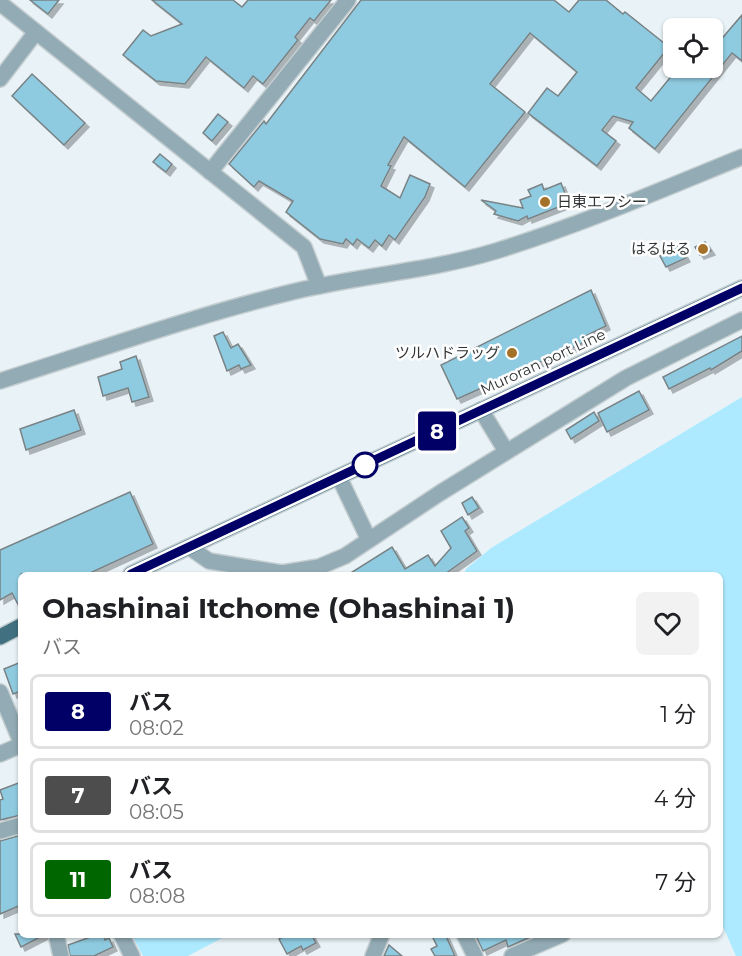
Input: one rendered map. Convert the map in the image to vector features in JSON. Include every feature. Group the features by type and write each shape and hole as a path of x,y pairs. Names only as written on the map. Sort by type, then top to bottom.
{"main road":[{"name":"Muroran port Line","path":"135,572 742,288"},
{"path":"0,637 18,628"}],"street":[{"path":"210,172 348,0"},
{"path":"0,3 304,247 319,286"},
{"path":"0,79 36,32"},
{"path":"0,381 257,301 319,286 427,268 495,251 577,224 742,157"},
{"path":"293,572 319,567 345,556 506,451 626,378 742,320"},
{"path":"481,410 506,451"},
{"path":"339,477 369,540"},
{"path":"189,547 209,561 271,572"},
{"path":"0,692 18,737"},
{"path":"0,754 18,745"},
{"path":"0,831 18,826"},
{"path":"57,938 61,956"},
{"path":"123,938 132,956"},
{"path":"466,938 475,956"},
{"path":"513,956 554,938"}],"shaded area":[{"path":"742,397 742,956 736,956 723,927 723,572 465,572 491,548"},
{"path":"134,938 222,938 188,956 143,956"}],"building":[{"path":"30,0 59,0 48,14"},
{"path":"152,0 233,0 242,7 248,0 331,0 314,21 310,18 295,37 298,40 263,84 253,76 244,88 206,57 185,84 156,81 123,55 143,30 151,36 182,24"},
{"path":"361,0 554,0 569,12 579,0 606,0 663,42 663,54 636,88 651,101 670,78 712,78 655,149 629,128 633,122 613,116 602,130 616,141 597,166 528,113 547,88 558,96 577,72 530,33 490,84 525,112 465,187 404,137 388,165 391,166 381,186 400,198 410,175 430,184 425,197 395,240 389,235 382,246 375,240 369,248 357,239 353,245 346,239 343,244 320,239 286,212 293,201 259,181 254,187 229,164 264,121 266,124"},
{"path":"742,15 742,61 732,53 723,64 723,37"},
{"path":"32,74 85,123 64,145 12,96"},
{"path":"218,114 228,122 212,141 203,133"},
{"path":"160,154 172,164 166,172 153,162"},
{"path":"561,183 569,203 528,219 527,216 518,221 494,214 496,211 481,200 523,208 520,200 531,196 528,190 542,184 544,190"},
{"name":"はるはる","path":"705,242 711,251 700,255 695,247"},
{"path":"679,245 686,258 666,267 660,256"},
{"name":"ツルハドラッグ","path":"591,290 606,326 583,337 585,342 457,399 441,365"},
{"path":"223,332 231,348 238,344 251,365 241,369 239,365 227,371 214,336"},
{"path":"742,336 742,351 711,370 710,368 669,389 663,377"},
{"path":"136,356 149,397 132,402 128,388 103,396 98,377 122,369 120,362"},
{"path":"639,391 649,410 607,432 598,413"},
{"path":"74,410 81,430 26,450 20,429"},
{"path":"594,412 599,421 571,439 566,430"},
{"path":"130,492 153,544 92,572 18,572 18,604 12,593 0,600 0,550"},
{"path":"472,497 479,508 468,515 462,503"},
{"path":"462,517 469,528 465,531 477,551 448,572 352,572 392,547 405,569 428,555 435,566 451,548 441,531"},
{"path":"18,663 18,692 13,694 4,669"},
{"path":"18,783 18,816 0,820 0,800 3,799 0,790"},
{"path":"18,836 18,906 0,914 0,841"},
{"path":"15,934 18,934 18,938 38,938 21,947"},
{"path":"88,938 104,938 105,940 109,938 113,947 94,956 70,956 68,945"},
{"path":"313,938 316,943 303,950 301,946 287,954 279,939"},
{"path":"433,938 447,938 455,956 435,956 431,949 437,946"},
{"path":"477,938 528,938 508,947 506,940 483,951"},
{"path":"389,945 402,956 384,956"}],"bus line":[{"name":"8","path":"135,572 742,288"}],"place":[{"name":"日東エフシー","path":"545,202"},
{"name":"はるはる","path":"703,249"},
{"name":"ツルハドラッグ","path":"512,353"}]}
